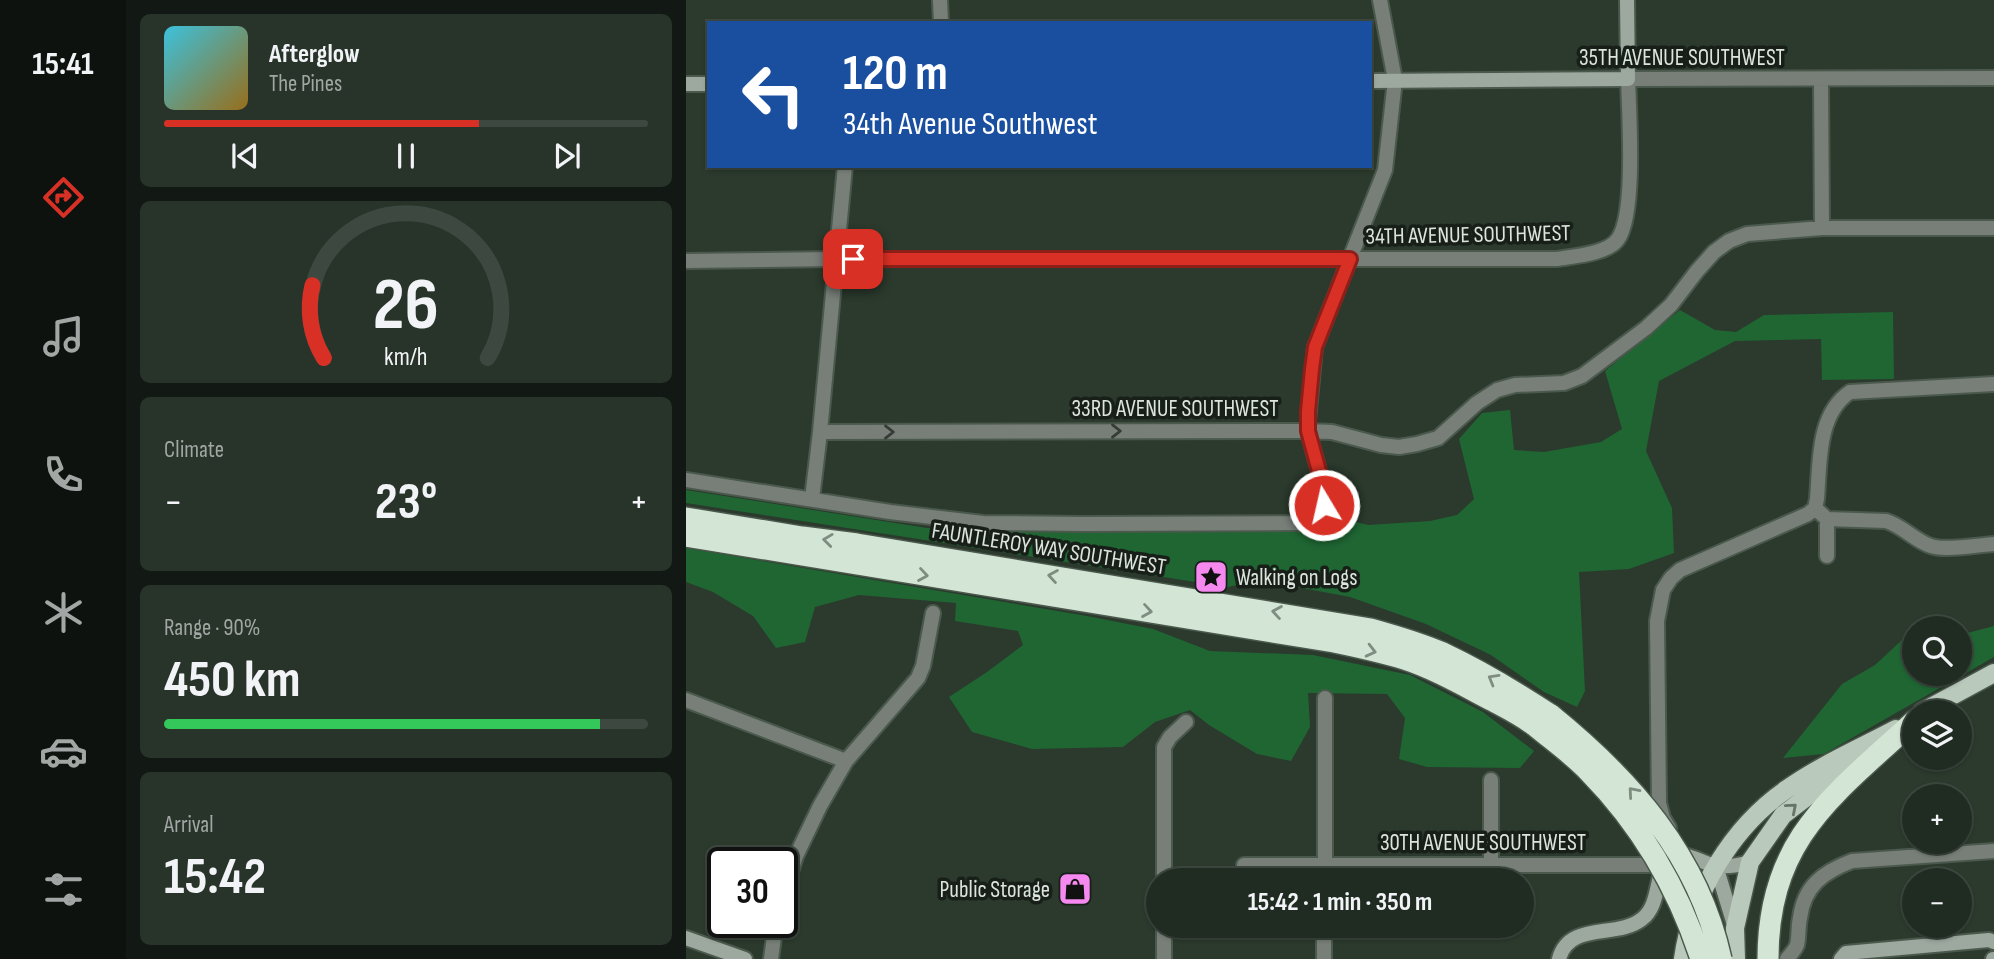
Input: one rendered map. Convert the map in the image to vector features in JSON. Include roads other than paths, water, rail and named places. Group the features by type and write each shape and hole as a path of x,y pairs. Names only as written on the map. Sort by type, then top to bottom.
{"highway":[{"name":"FAUNTLEROY WAY SOUTHWEST","path":"686,518 1371,629 1414,642 1490,677 1543,721"},
{"name":"FAUNTLEROY WAY SOUTHWEST","path":"686,536 1335,642 1372,650 1432,670 1522,717 1543,721"},
{"path":"1543,721 1633,822 1661,865 1685,913 1689,955"},
{"path":"1543,721 1581,740 1619,775 1647,808 1689,874 1721,959"},
{"path":"1768,959 1772,910 1786,861 1805,829 1829,799 1902,730"}],"main road":[{"path":"1628,0 1629,79"},
{"name":"35TH AVENUE SOUTHWEST","path":"1372,81 1629,79"},
{"path":"686,84 707,84"},
{"path":"1946,700 1994,673"},
{"path":"1689,955 1700,897 1716,866 1754,818 1785,790 1813,772 1902,724"},
{"path":"1736,959 1735,928 1750,862 1783,815 1902,727"},
{"name":"30TH AVENUE SOUTHWEST","path":"1663,865 1673,856 1687,856"},
{"path":"1687,856 1716,866 1750,862"},
{"path":"1559,959 1562,949 1573,939 1629,926 1642,919 1651,909 1663,865"},
{"path":"1716,866 1735,928"},
{"path":"686,939 745,959"},
{"path":"1840,959 1846,953 1989,940 1994,942"}],"street":[{"path":"940,0 941,21"},
{"path":"1308,431 1315,347 1385,170 1395,80 1380,0"},
{"name":"35TH AVENUE SOUTHWEST","path":"1629,79 1994,78"},
{"name":"34TH AVENUE SOUTHWEST","path":"686,261 1558,259 1605,249 1617,241 1625,223 1629,203 1629,79"},
{"path":"1821,79 1822,228 1994,228"},
{"path":"812,499 845,168"},
{"name":"33RD AVENUE SOUTHWEST","path":"820,432 1308,431 1332,432 1381,445 1399,447 1417,444 1438,438 1496,390 1515,385 1564,383 1582,376 1646,328 1671,305 1714,252 1729,241 1746,234 1822,228"},
{"path":"1687,856 1663,818 1659,803 1657,621 1666,584 1680,570 1808,514 1815,508 1822,442 1833,408 1850,392 1994,384"},
{"name":"FAUNTLEROY WAY SOUTHWEST","path":"686,480 890,512 982,523 1306,523 1318,518 1324,505 1325,493 1308,431"},
{"path":"1815,508 1827,519 1894,523 1928,546 1938,548 1994,544"},
{"path":"1827,519 1827,556"},
{"path":"798,852 846,761 918,678 923,666 933,613"},
{"path":"1325,698 1325,865"},
{"path":"686,700 846,761"},
{"path":"1164,868 1164,747 1170,737 1186,722"},
{"path":"1491,780 1491,865"},
{"path":"1787,959 1797,945 1801,908 1806,893 1821,877 1838,867 1852,861 1994,851"},
{"name":"30TH AVENUE SOUTHWEST","path":"1244,865 1663,865"},
{"path":"771,959 774,938"},
{"path":"1164,938 1164,959"},
{"path":"1324,938 1324,959"}],"place":[{"name":"Walking on Logs","path":"1211,577"},
{"name":"Public Storage","path":"1075,889"}]}
